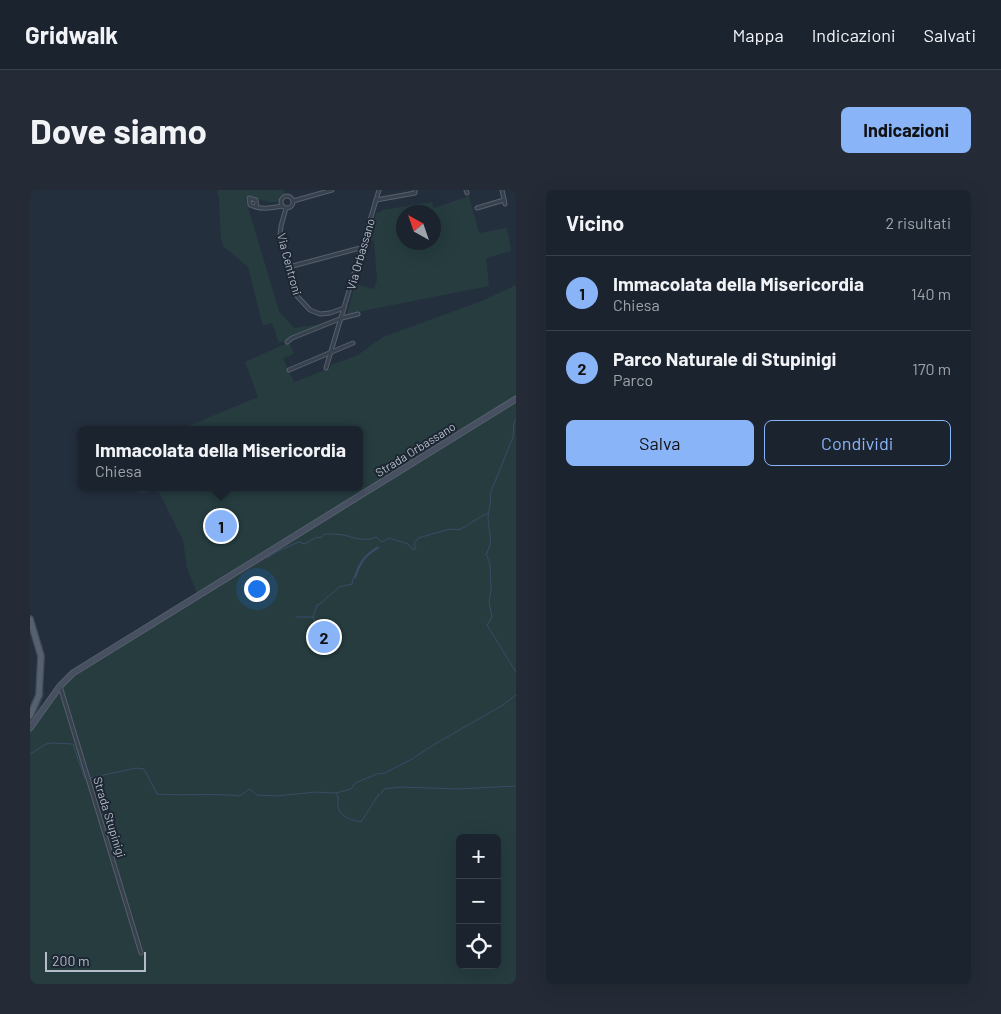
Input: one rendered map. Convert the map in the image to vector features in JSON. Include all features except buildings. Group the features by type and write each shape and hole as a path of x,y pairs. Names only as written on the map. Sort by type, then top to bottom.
{"main road":[{"name":"Strada Orbassano","path":"60,686 66,679 84,666 516,399"},
{"path":"30,619 42,656 39,695 30,716"},
{"path":"30,728 60,686"}],"street":[{"name":"Via Centroni","path":"286,190 286,196 282,199 281,203 284,207 280,236 297,296 310,310 320,314 344,308"},
{"path":"256,207 263,209 290,207 293,201 332,190"},
{"name":"Via Orbassano","path":"326,368 379,190"},
{"path":"376,200 415,193 415,190"},
{"path":"476,208 504,202 502,190"},
{"path":"286,196 291,197 293,201"},
{"path":"289,267 361,248"},
{"path":"287,342 292,338 342,318 358,314"},
{"path":"289,370 353,343"},
{"name":"Strada Stupinigi","path":"60,686 141,953"}],"green space":[{"path":"217,190 284,190 284,195 278,202 245,197 279,311 294,328 324,324 279,343 272,323 263,326 248,267 223,246"},
{"path":"469,196 479,233 507,228 511,251 486,258 489,286 347,314 355,284 374,289 377,280 374,241 369,240 376,213 396,208 396,250 441,250 441,206"},
{"path":"432,202 433,205 413,205"},
{"path":"516,285 516,984 30,984 30,720 43,691 45,692 40,709 67,678 198,596 187,568 183,540 158,491 363,491 363,426 189,426 258,397 245,362 289,342 294,354 283,358 294,382 358,355 383,337 484,300"},
{"path":"136,491 150,491 142,494"}],"water":[{"path":"376,547 380,547 368,556 356,578 353,579 361,561"}],"waterway":[{"path":"516,419 513,437 490,494 488,518 490,541 486,555 490,563 491,591 489,602 492,617 487,625 516,672"},
{"path":"267,558 280,550 299,542 305,544 315,538 322,537 324,534 364,539 376,537 382,542 389,538 408,544 413,550 416,548 414,544 418,538 450,529 458,530 488,513"},
{"path":"296,617 313,617 317,605 339,587 352,584 353,579"},
{"path":"313,617 316,623 313,636 324,648"},
{"path":"90,778 136,768 144,769 157,794 240,796 249,789 257,795 275,796 316,792 336,793 351,789 355,783 377,774 385,773 412,759 503,705 516,695"},
{"path":"30,754 46,744 73,744 85,779"},
{"path":"381,794 384,789 400,787 459,789 516,786"},
{"path":"336,793 341,813 346,817 361,822 379,794"}],"place":[{"name":"Immacolata della Misericordia","path":"221,526"},
{"name":"Parco Naturale di Stupinigi","path":"324,637"}]}
